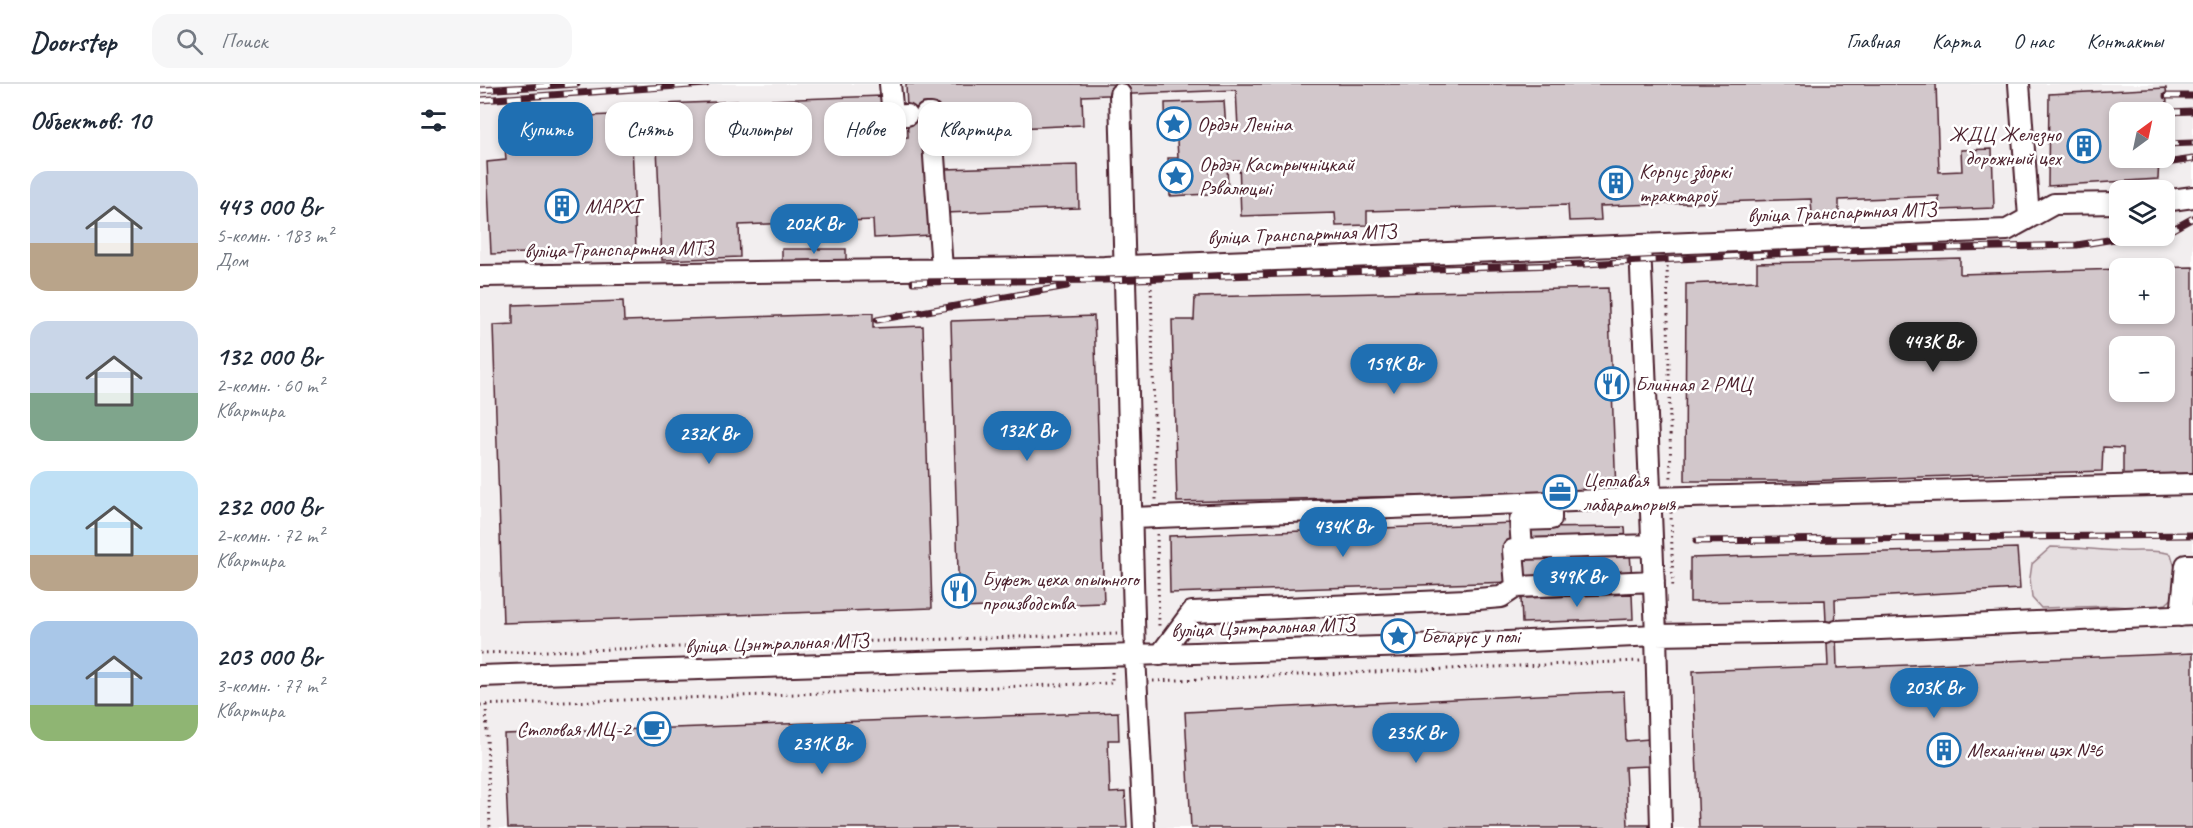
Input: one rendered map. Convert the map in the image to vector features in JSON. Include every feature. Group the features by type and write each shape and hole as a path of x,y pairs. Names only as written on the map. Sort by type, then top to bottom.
{"lane":[{"path":"890,84 893,116 931,114 942,269"},
{"path":"2019,84 2029,217"},
{"path":"1120,94 1135,656 1144,828"},
{"path":"2175,199 2193,197"},
{"name":"вуліца Транспартная МТЗ","path":"480,276 1126,266 2007,230 2054,204 2109,203"},
{"path":"1640,245 1656,636 1661,828"},
{"path":"1132,518 1551,501 2193,484"},
{"path":"1522,549 1520,520 1551,519 1551,501"},
{"path":"1516,587 1513,550 1652,545"},
{"path":"2187,616 2186,565 2193,565"},
{"path":"1160,655 1192,612 1466,600 1501,597 1516,587 1654,581"},
{"name":"вуліца Цэнтральная МТЗ","path":"480,676 1135,656 2187,616"}],"path":[{"path":"480,652 1159,633 1151,295 1127,294"},
{"path":"480,705 1113,682 1112,656"},
{"path":"486,705 490,828"}],"shaded area":[{"path":"480,84 2193,84 2193,828 480,828"},
{"path":"2051,547 2153,551 2171,554 2176,571 2178,593 2166,604 2146,608 2113,606 2041,608 2032,598 2030,578 2032,564"}],"building":[{"name":"Корпус зборкі трактароў","path":"906,84 1936,84 1939,172 1962,171 1961,150 1992,149 1994,208 1939,210 1939,196 1839,200 1839,214 1812,215 1811,199 1600,206 1601,220 1569,221 1568,205 1367,211 1367,225 1336,226 1335,213 1241,216 1239,161 1227,162 1228,193 1170,196 1168,158 1178,158 1177,140 1166,140 1165,103 1224,101 1226,129 1238,128 1236,90 1082,96 1083,125 1032,127 1032,102 918,102 918,156 928,156 931,235 874,238 873,220 739,225 740,257 662,260 657,156 693,156 693,103 705,102 705,156 812,156 812,102 716,102 882,96 882,102 824,102 824,156 906,156 906,137 908,137"},
{"name":"ЖДЦ Железно дорожный цех","path":"2166,88 2167,102 2109,102 2109,168 2159,168 2158,179 2109,180 2109,182 2048,186 2049,94"},
{"name":"МАРХІ","path":"605,115 605,156 633,156 636,250 491,254 487,162 506,160 506,156 593,156 593,116"},
{"path":"1078,165 1079,208 945,213 945,169"},
{"path":"782,249 846,249 846,260 782,261"},
{"path":"1960,258 1960,274 2109,269 2109,324 2175,324 2175,267 2193,267 2193,473 2123,475 2123,448 2103,447 2102,471 1801,481 1685,481 1686,284 1757,281 1757,263"},
{"path":"1608,288 1616,491 1177,502 1172,320 1194,320 1195,297"},
{"path":"623,301 624,321 873,313 873,328 923,326 932,608 503,623 493,325 513,324 513,305"},
{"path":"1094,316 1104,603 959,608 951,321"},
{"path":"1514,523 1515,547 1512,582 1170,593 1169,536"},
{"path":"1625,527 1626,542 1530,543 1530,528"},
{"name":"Механічны цэх №6","path":"2017,548 2020,589 1835,599 1837,668 2193,653 2193,828 1699,828 1693,671 1828,666 1825,600 1690,602 1690,558"},
{"path":"1630,554 1632,578 1524,582 1522,556"},
{"path":"1632,594 1633,619 1522,623 1521,598"},
{"path":"1624,691 1626,741 1649,739 1650,766 1625,767 1628,825 1649,825 1649,828 1191,828 1185,712"},
{"path":"1118,712 1119,740 1108,740 1110,793 1125,792 1127,828 508,828 504,734"}],"railway":[{"path":"480,90 577,84"},
{"path":"480,100 706,84"},
{"path":"2166,96 2193,96"},
{"path":"2175,112 2193,111"},
{"path":"2175,144 2193,143"},
{"path":"2175,162 2193,159"},
{"path":"2175,228 2193,218"},
{"path":"913,282 1105,280 1585,264 1832,251 2077,245 2109,240"},
{"path":"877,320 1067,286"},
{"path":"1696,541 2193,535"}],"place":[{"name":"Ордэн Леніна","path":"1174,124"},
{"name":"ЖДЦ Железно дорожный цех","path":"2084,146"},
{"name":"Ордэн Кастрычніцкай Рэвалюцыі","path":"1176,176"},
{"name":"Корпус зборкі трактароў","path":"1616,183"},
{"name":"МАРХІ","path":"562,206"},
{"name":"Блинная 2 РМЦ","path":"1612,384"},
{"name":"Цеплавая лабараторыя","path":"1560,492"},
{"name":"Буфет цеха опытного производства","path":"959,591"},
{"name":"Беларус у полі","path":"1398,636"},
{"name":"Столовая МЦ-2","path":"654,729"},
{"name":"Механічны цэх №6","path":"1944,750"}]}
